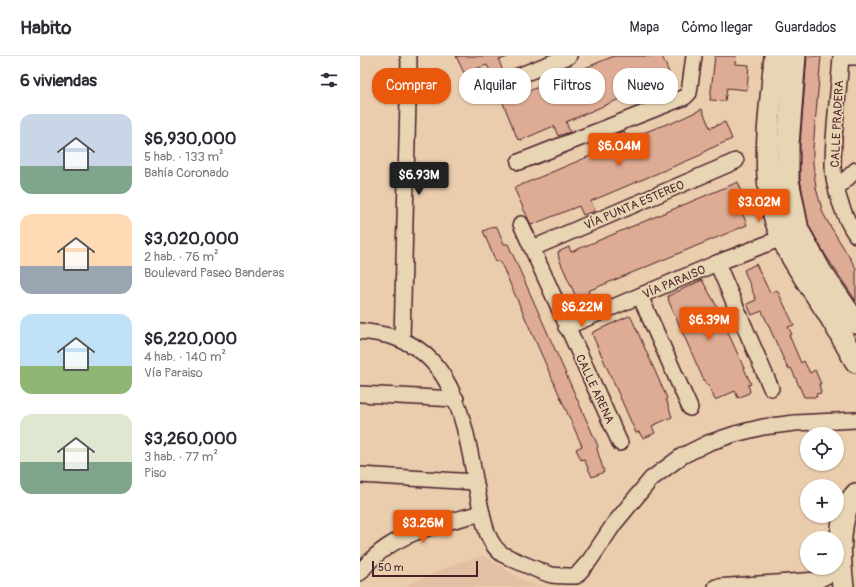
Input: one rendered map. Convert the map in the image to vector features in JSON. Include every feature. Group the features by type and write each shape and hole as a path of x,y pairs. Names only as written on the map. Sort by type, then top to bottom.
{"main road":[{"path":"775,56 768,146 769,188 773,212 782,238 801,272 827,311 856,362"},
{"path":"795,56 788,138 788,180 798,230 821,272 856,323"},
{"path":"838,581 841,538 847,506 856,494"}],"street":[{"path":"402,340 408,56"},
{"path":"531,71 569,56"},
{"path":"519,162 685,97 689,93 694,56"},
{"path":"841,57 856,58"},
{"name":"CALLE PRADERA","path":"841,57 833,167 840,205 849,225 856,235"},
{"name":"VÍA PUNTA ESTEREO","path":"533,248 736,161"},
{"path":"837,188 856,170"},
{"name":"CALLE ARENA","path":"521,224 533,248 566,327 620,444"},
{"name":"VÍA PARAISO","path":"566,327 717,263 782,238"},
{"path":"717,263 771,388"},
{"path":"640,296 690,408"},
{"path":"360,331 382,334 402,340 426,354 447,380 456,399 484,525 491,541 502,554 552,575 576,582 614,524 651,479 682,456 708,443 763,427 796,423 856,420"},
{"path":"360,394 456,399"},
{"path":"360,475 475,482"},
{"path":"363,565 400,538 448,521 482,513"},
{"path":"716,587 818,580 838,581"}],"shaded area":[{"path":"483,556 528,583 546,587 407,587 409,584 456,563"}],"building":[{"path":"456,56 508,56 499,60 502,68 489,68 487,65 478,68 462,68"},
{"path":"614,56 662,56 667,68 613,68 613,102 566,122 570,132 558,136 554,126 518,140 503,104 531,104 531,90 539,87 539,104 605,104 605,68 585,68"},
{"path":"715,56 736,56 735,64 749,65 747,90 727,88 725,101 710,100"},
{"path":"807,56 821,56 813,148 816,188 823,213 856,268 856,301 826,256 809,226 800,179 800,145"},
{"path":"702,109 710,128 725,122 732,139 707,150 701,155 591,201 595,211 583,215 579,206 531,225 514,188 616,145 612,135 624,131 628,139 669,123 670,124"},
{"path":"738,182 743,195 736,197 747,225 588,291 593,301 580,306 559,259 558,252 569,247 571,252"},
{"path":"495,226 497,227 504,244 508,244 598,446 597,449 604,472 592,477 584,459 581,460 576,449 582,446 500,261 496,262 483,231"},
{"path":"756,264 770,293 777,290 794,325 788,327 792,334 789,335 801,363 804,361 810,373 815,370 821,384 819,384 821,393 816,394 817,397 804,397 791,368 788,369 762,311 752,315 747,304 756,300 744,270"},
{"path":"702,280 714,301 751,384 748,385 750,391 749,393 738,398 735,391 715,400 710,388 705,383 669,302 668,296"},
{"path":"629,316 631,317 667,398 666,399 672,417 652,426 655,433 644,438 639,432 636,433 592,334 593,332"}]}
